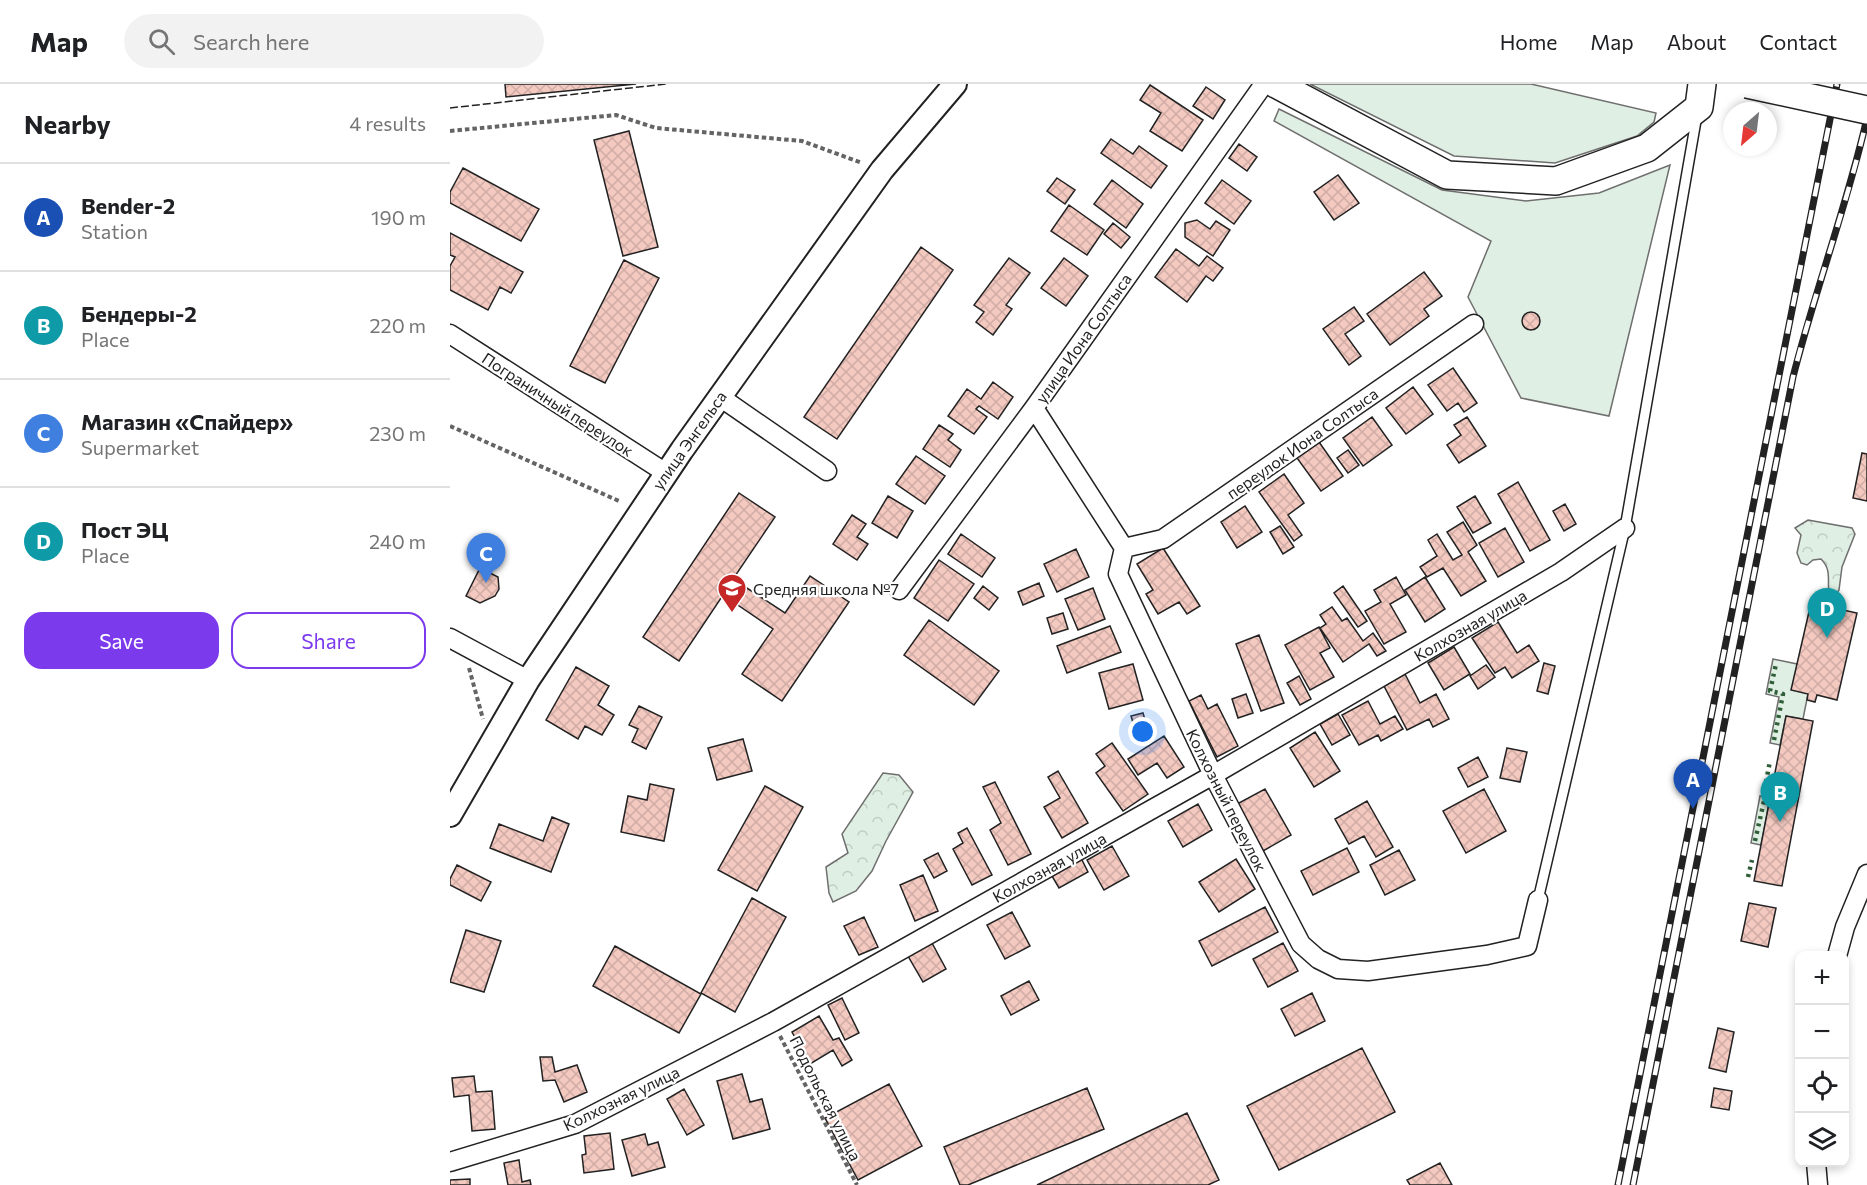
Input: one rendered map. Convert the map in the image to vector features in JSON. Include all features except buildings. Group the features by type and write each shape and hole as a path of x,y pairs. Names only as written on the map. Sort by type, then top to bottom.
{"main road":[{"path":"1276,84 1447,175 1556,181 1647,148 1701,95"},
{"path":"1747,84 1867,110"}],"street":[{"name":"улица Энгельса","path":"450,815 528,680 666,473 882,170 955,84"},
{"name":"улица Иона Солтыса","path":"899,590 1034,408 1264,84"},
{"name":"переулок Иона Солтыса","path":"1124,548 1163,539 1474,324"},
{"name":"Пограничный переулок","path":"450,334 666,473"},
{"path":"720,397 827,471"},
{"path":"1034,408 1124,548"},
{"name":"Колхозная улица","path":"450,1162 575,1124 773,1022 1213,775 1561,572 1625,528"},
{"name":"Колхозный переулок","path":"1124,548 1118,574 1213,775 1301,944 1318,959 1338,969 1368,971 1487,955 1527,946 1538,900"},
{"path":"456,641 528,680"},
{"path":"1838,951 1845,927 1867,874"},
{"path":"1816,1167 1818,1185"}],"lane":[{"path":"1538,900 1625,528 1701,95"}],"path":[{"path":"450,131 616,116 656,128 802,141 882,170"},
{"path":"450,426 618,501"},
{"path":"456,641 484,722 488,749"},
{"name":"Подольская улица","path":"773,1022 857,1185"}],"green space":[{"path":"1310,84 1531,84 1656,113 1654,122 1637,136 1555,163 1454,156"},
{"path":"1279,109 1442,190 1526,201 1599,193 1670,165 1609,416 1521,398 1468,297 1491,241 1274,121"},
{"path":"1808,520 1852,528 1855,534 1842,567 1839,590 1835,596 1829,594 1828,571 1821,559 1813,560 1807,565 1801,563 1797,553 1801,535 1795,528"},
{"path":"1773,659 1797,664 1808,694 1803,719 1786,716 1780,745 1770,743 1779,697 1766,694"},
{"path":"883,773 899,775 913,792 872,871 856,891 833,902 829,893 826,867 848,853 842,834"},
{"path":"1760,796 1770,798 1761,845 1751,843"}],"railway":[{"path":"1618,1185 1837,84"},
{"path":"1633,1185 1793,377 1867,118"}],"hedge":[{"path":"1774,740 1783,694 1770,691 1776,664"},
{"path":"1766,782 1770,761"},
{"path":"1755,841 1764,801"},
{"path":"1748,877 1752,860"}],"fence":[{"path":"450,108 666,84"}],"place":[{"name":"Магазин «Спайдер»","path":"486,583"},
{"name":"Средняя школа №7","path":"732,614"},
{"name":"Пост ЭЦ","path":"1827,638"},
{"name":"Bender-2","path":"1693,809"},
{"name":"Бендеры-2","path":"1780,822"}]}
